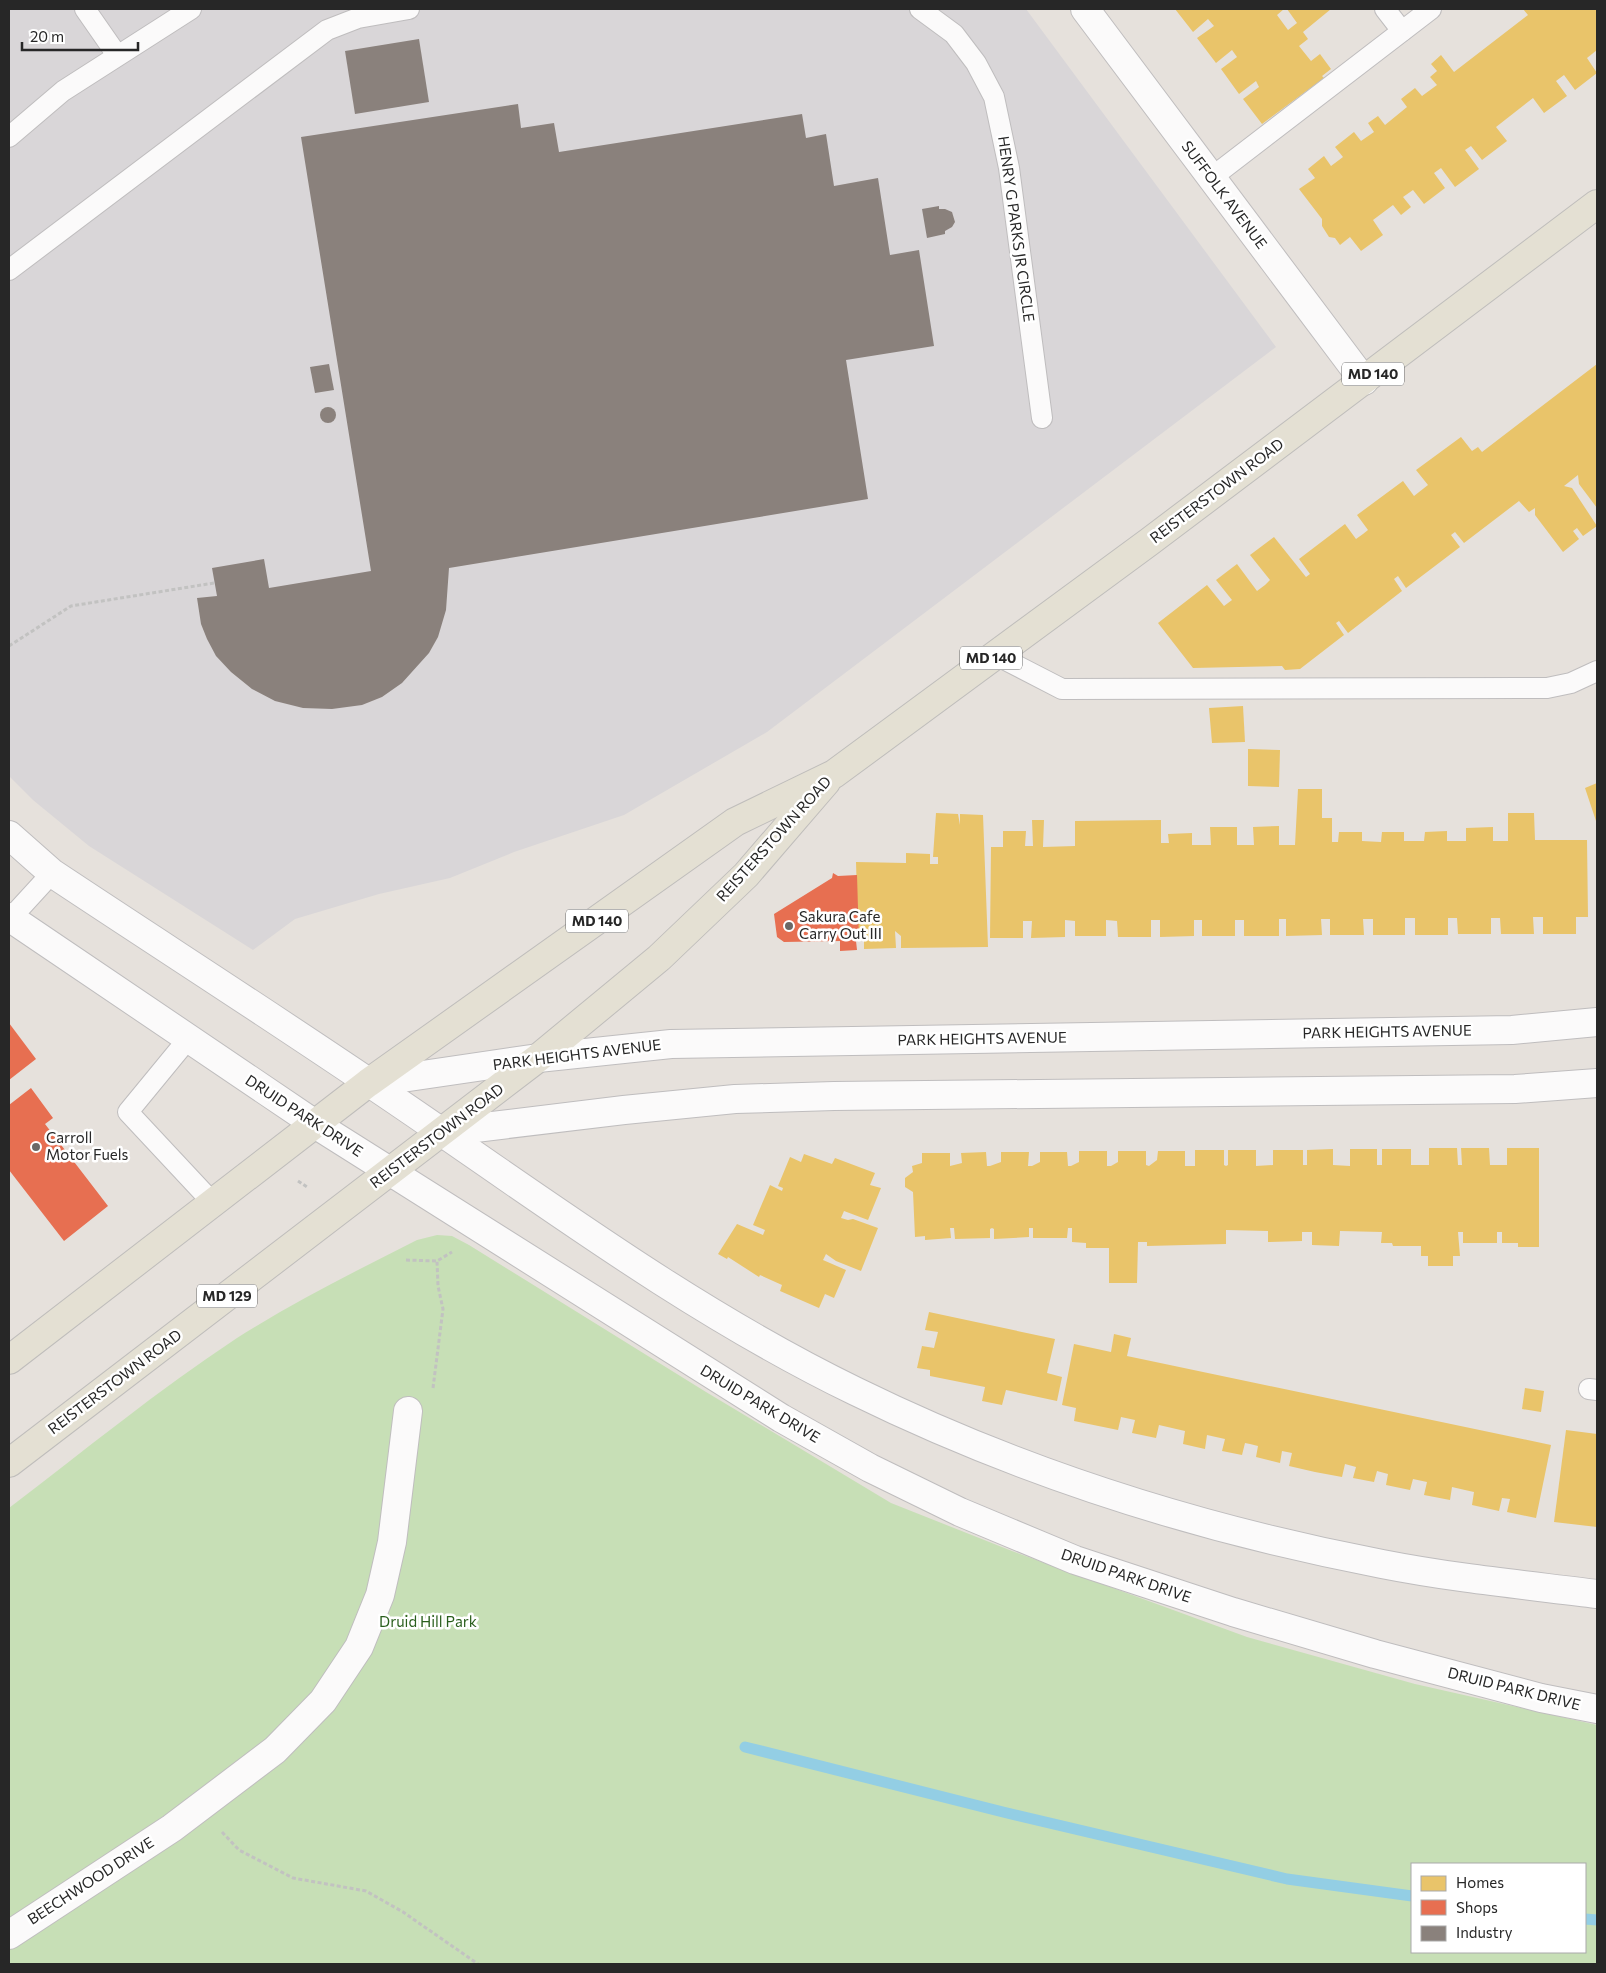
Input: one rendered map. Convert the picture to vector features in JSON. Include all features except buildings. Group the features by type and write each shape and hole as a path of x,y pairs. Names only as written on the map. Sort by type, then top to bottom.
{"main road":[{"name":"SUFFOLK AVENUE","path":"1085,9 1364,381"},
{"name":"REISTERSTOWN ROAD","path":"9,1360 368,1083 735,822 834,774 1364,381 1597,204"},
{"name":"REISTERSTOWN ROAD","path":"9,1463 538,1058 659,958 746,874 834,774"},
{"path":"9,835 52,873 442,1132 582,1230 764,1343 855,1391 1022,1464 1104,1493 1297,1546 1411,1569 1597,1594"},
{"name":"DRUID PARK DRIVE","path":"9,919 314,1124 781,1418 870,1468 960,1512 1076,1560 1233,1612 1375,1654 1541,1698 1597,1709"},
{"name":"PARK HEIGHTS AVENUE","path":"368,1083 538,1058 677,1044 1502,1031 1597,1022"},
{"path":"442,1132 735,1099 834,1096 1515,1089 1597,1083"},
{"name":"BEECHWOOD DRIVE","path":"9,1935 172,1828 275,1750 324,1701 358,1647 380,1595 392,1542 408,1411"}],"lane":[{"path":"85,9 118,55"},
{"path":"9,137 63,91 191,9"},
{"path":"9,270 328,30 358,18 409,9"},
{"name":"HENRY G PARKS JR CIRCLE","path":"920,9 954,34 976,63 994,97 1010,168 1042,418"},
{"path":"1385,9 1402,31"},
{"path":"1211,178 1431,9"},
{"path":"996,654 1062,689 1547,688 1571,683 1597,671"},
{"path":"9,919 52,873"},
{"path":"188,1039 128,1112 213,1203"}],"path":[{"path":"9,646 71,606 214,583"},
{"path":"297,1181 306,1186"},
{"path":"406,1260 437,1261 459,1248"},
{"path":"408,1411 432,1398 444,1309 438,1286 437,1261"},
{"path":"198,1808 240,1850 293,1878 366,1891 403,1912 478,1964"}],"shaded area":[{"path":"9,9 1026,9 1276,347 767,732 624,815 514,852 450,878 379,894 295,919 253,950 89,846 33,800 9,776"}],"green space":[{"name":"Druid Hill Park","path":"437,1235 452,1236 891,1503 1012,1551 1247,1637 1415,1684 1597,1725 1597,1964 9,1964 9,1508 150,1400 237,1338 303,1299 417,1240"}],"waterway":[{"path":"745,1747 1003,1812 1287,1879 1411,1896"},
{"path":"1586,1919 1597,1920"}],"place":[{"name":"Sakura Cafe Carry Out III","path":"789,926"},
{"name":"Carroll Motor Fuels","path":"36,1147"}]}
